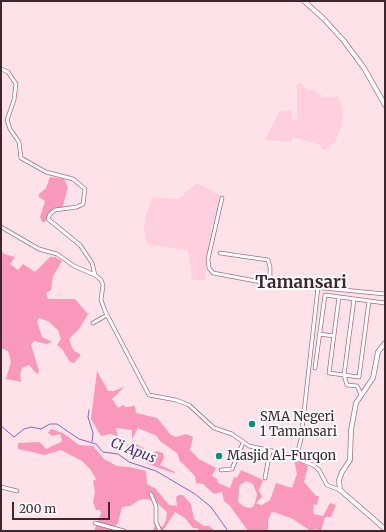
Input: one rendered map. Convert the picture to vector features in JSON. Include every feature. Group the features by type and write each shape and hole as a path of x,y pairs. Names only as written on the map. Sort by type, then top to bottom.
{"main road":[{"path":"304,1 324,19 344,41 364,68 385,105"},
{"path":"385,343 378,352 373,378 361,394 353,417 350,460 340,477 340,490 385,529"}],"street":[{"path":"1,70 8,72 16,84 14,100 7,120 10,129 19,142 21,158 46,172 69,177 78,182 85,189 83,204 77,207 55,210 50,214 48,219 80,245 92,263 95,275"},
{"path":"222,198 208,259 210,271 217,274 270,282 385,294"},
{"path":"1,227 39,249 57,254 74,266 95,275 103,283 101,300 107,315 149,395 187,404 214,428 232,434 243,443 251,447 296,459 317,468 327,485 340,490"},
{"path":"220,253 268,260 270,267 270,282"},
{"path":"296,459 301,439 318,287"},
{"path":"314,368 324,295 385,303"},
{"path":"339,297 329,373 359,377 369,301"},
{"path":"354,299 344,375 347,385 357,386 361,394"},
{"path":"93,323 107,315"},
{"path":"319,334 334,336"},
{"path":"221,470 232,469 243,443"},
{"path":"265,478 270,451"},
{"path":"1,487 17,491"},
{"path":"151,494 156,506 156,522 160,531"},
{"path":"94,523 124,531"}],"shaded area":[{"path":"301,83 307,90 314,90 324,97 338,96 343,111 342,125 335,142 326,149 321,149 321,145 293,137 291,142 265,140 279,112 292,110 291,120 297,119 297,84"},
{"path":"50,177 64,179 68,187 62,209 52,210 48,214 45,222 42,222 40,217 45,201 39,197 39,194 46,188"},
{"path":"197,183 222,196 215,225 212,225 205,280 192,280 188,250 146,244 144,228 146,214 153,197 178,199"},
{"path":"1,249 4,254 15,257 10,264 18,270 23,264 35,272 50,257 55,257 62,261 53,276 51,290 46,293 48,299 75,299 88,314 79,329 69,339 73,350 81,355 74,363 70,362 62,349 57,345 61,339 58,330 48,321 39,318 37,322 42,337 52,342 47,344 34,341 31,345 39,371 37,374 29,365 22,368 20,374 21,382 6,379 11,362 8,351 1,348"},
{"path":"97,371 108,391 114,391 124,387 112,399 118,408 123,405 126,407 135,406 136,413 157,418 171,435 176,437 186,434 193,437 190,450 199,459 216,468 212,476 217,479 218,483 230,488 234,477 237,478 241,470 263,480 259,490 262,497 256,503 262,505 270,500 276,483 292,488 297,474 294,459 308,466 304,482 316,496 319,496 317,505 314,504 313,514 323,516 330,503 336,505 331,517 325,517 321,531 314,529 313,531 308,531 308,529 293,519 274,512 271,513 268,521 268,531 248,531 230,506 224,501 222,492 214,494 203,484 196,483 195,476 180,461 177,453 160,441 157,436 138,428 132,439 132,430 117,428 118,436 110,434 101,436 91,419","holes":["246,481 253,484 257,494 253,507 249,508 238,502 239,489 240,485"]},
{"path":"51,429 63,433 79,445 93,446 104,459 117,466 146,471 147,484 156,489 169,505 177,506 176,497 183,495 191,504 194,519 204,526 209,526 215,531 200,531 197,528 193,528 185,518 175,512 163,531 153,531 154,526 159,528 163,526 166,520 167,512 155,501 146,499 139,500 130,506 122,507 118,523 111,531 94,531 101,513 100,510 96,510 93,502 95,492 93,481 96,479 90,469 82,461 61,450 45,455 18,449 18,443 40,442 46,449 61,442 62,440 60,434 52,436 48,433"},
{"path":"130,444 135,446 136,444 144,448 142,455 145,457 149,457 156,451 163,453 164,458 160,465 175,472 174,473 148,464 143,459 127,452 127,445"}],"waterway":[{"path":"89,410 88,417 93,433 92,442"},
{"name":"Ci Apus","path":"1,426 14,437 24,429 31,427 41,429 50,424 57,424 79,439 96,444 103,452 118,454 129,462 156,471 195,494 211,507 228,531"}],"place":[{"name":"SMA Negeri 1 Tamansari","path":"252,424"},
{"name":"Masjid Al-Furqon","path":"219,456"}],"district":[{"name":"Tamansari","path":"301,283"}]}
